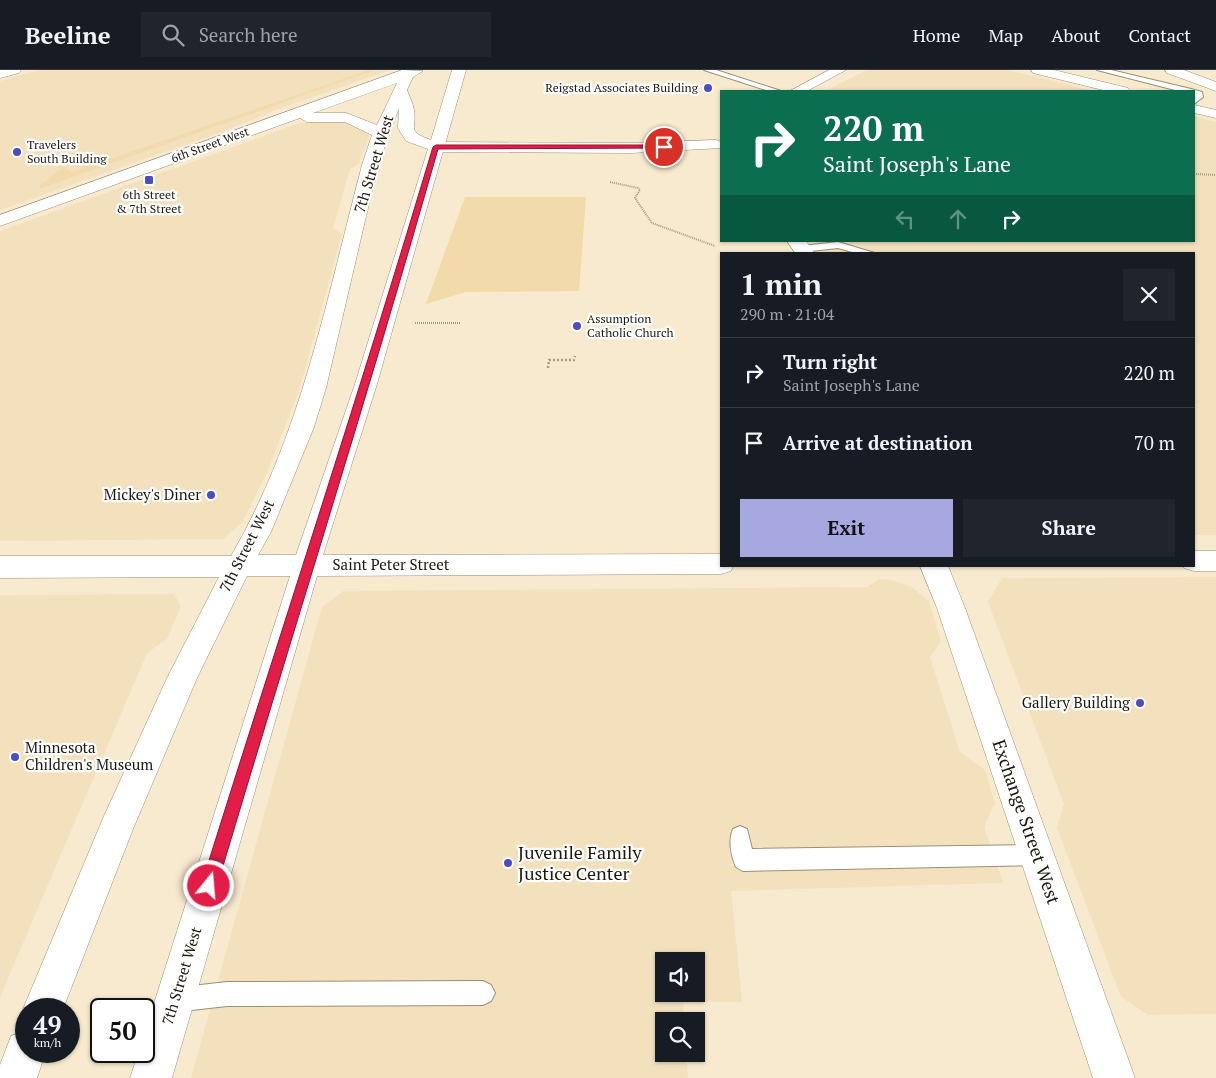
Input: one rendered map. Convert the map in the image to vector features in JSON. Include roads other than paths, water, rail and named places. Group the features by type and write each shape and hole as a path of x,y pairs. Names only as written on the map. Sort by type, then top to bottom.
{"main road":[{"path":"0,74 14,70"},
{"name":"7th Street West","path":"151,1078 307,566 366,384 458,70"},
{"path":"799,90 839,70"},
{"path":"1172,70 1216,87"},
{"path":"1044,71 1098,89 1110,90"},
{"path":"409,76 404,128 411,138 436,147 632,148 720,143"},
{"name":"7th Street West","path":"48,998 116,828 166,713 218,603 261,523 302,427 315,388 370,165 380,134 409,76"},
{"name":"6th Street West","path":"0,221 271,123 409,76"},
{"path":"1195,109 1216,114"},
{"path":"271,123 321,116 345,117 366,123 380,134"},
{"path":"1195,561 1216,561"},
{"name":"Saint Peter Street","path":"0,567 720,564"},
{"name":"Exchange Street West","path":"934,567 951,608 1114,1078"},
{"path":"16,1078 22,1063"}],"lane":[{"path":"708,70 774,90"},
{"path":"1101,70 1184,90"},
{"path":"1195,93 1199,94 1195,101"},
{"path":"801,248 838,245 858,248 868,252"},
{"path":"740,836 743,860 1037,855"},
{"path":"174,1000 227,994 483,993"}],"place":[{"name":"Reigstad Associates Building","path":"708,88"},
{"name":"Travelers South Building","path":"17,152"},
{"name":"6th Street & 7th Street","path":"149,180"},
{"name":"Assumption Catholic Church","path":"577,326"},
{"name":"Mickey's Diner","path":"211,495"},
{"name":"Gallery Building","path":"1140,703"},
{"name":"Minnesota Children's Museum","path":"15,757"},
{"name":"Juvenile Family Justice Center","path":"508,863"}]}
